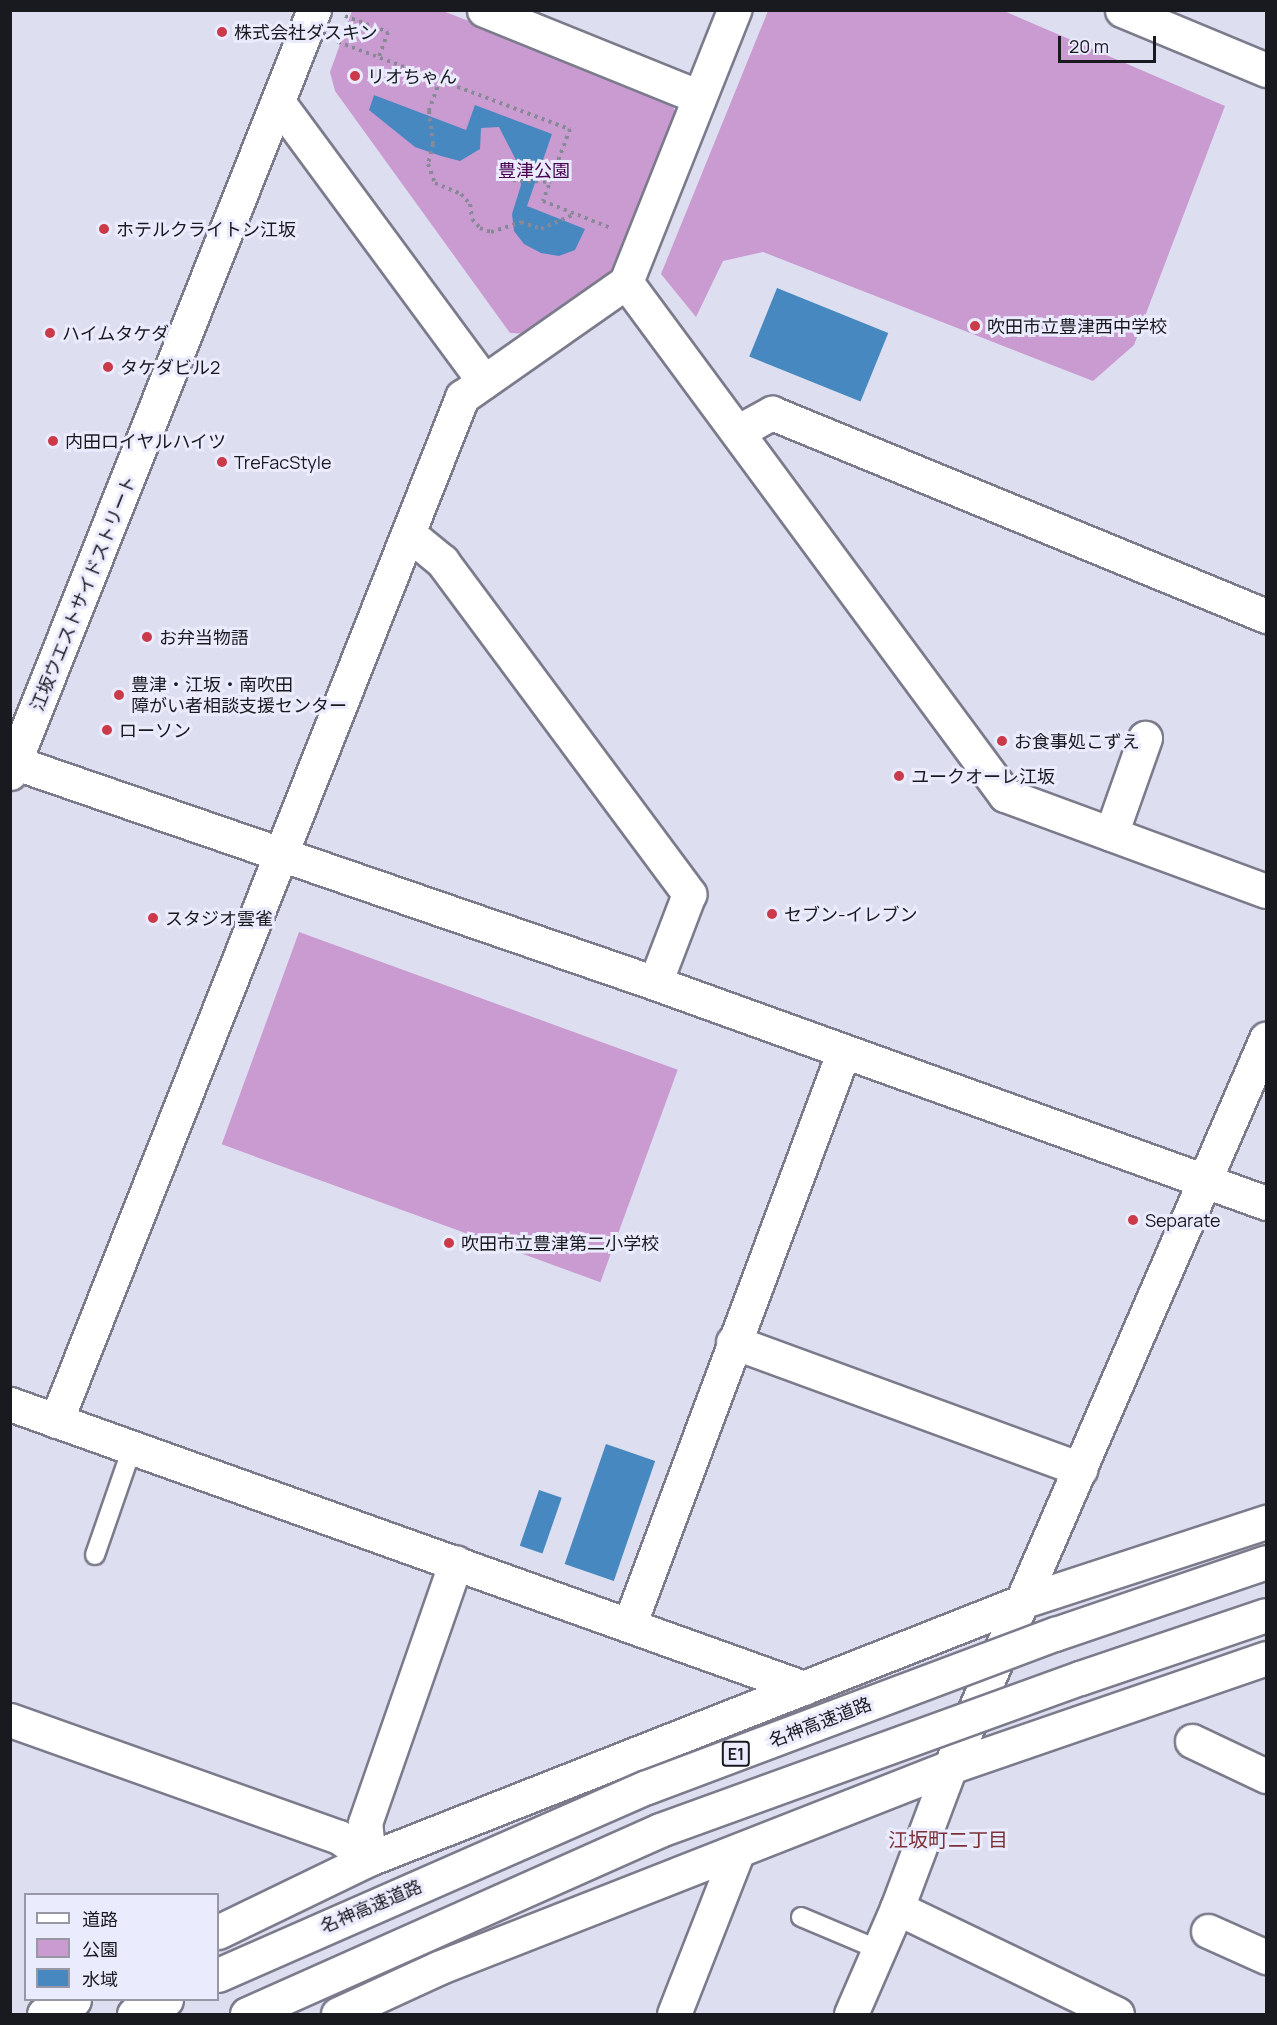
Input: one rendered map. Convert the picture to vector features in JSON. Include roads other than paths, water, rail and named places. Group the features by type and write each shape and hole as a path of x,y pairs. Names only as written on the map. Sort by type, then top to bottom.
{"main road":[{"path":"484,10 699,98"},
{"path":"56,1421 462,397 626,282 734,10"},
{"path":"1122,10 1266,70"},
{"name":"江坂ウエストサイドストリート","path":"12,766 278,102 327,12"},
{"path":"278,102 484,381"},
{"path":"626,282 1005,795 1266,891"},
{"path":"738,431 772,413 1266,616"},
{"path":"409,534 442,561 689,894 655,983"},
{"path":"1112,834 1145,738"},
{"path":"12,766 280,852 655,983 843,1053 1266,1203"},
{"path":"850,2014 897,1908 950,1767 1266,1039"},
{"path":"630,1623 733,1342 843,1053"},
{"path":"733,1342 1080,1469"},
{"path":"10,1404 630,1623 804,1688"},
{"path":"219,1932 369,1859 1021,1602 1266,1522"},
{"path":"369,1859 364,1823 456,1562"},
{"name":"名神高速道路","path":"219,1975 647,1787 1055,1634 1266,1562"},
{"path":"246,2014 660,1830 1068,1682 1266,1615"},
{"path":"338,2014 438,1968 950,1767 1266,1658"},
{"path":"10,1720 339,1837 369,1859"},
{"path":"1192,1741 1266,1776"},
{"path":"674,2014 738,1851"},
{"path":"897,1908 1115,2014"},
{"path":"1208,1931 1266,1957"},
{"path":"44,2014 72,2001"},
{"path":"134,2014 164,2001"}],"lane":[{"path":"95,1556 132,1448"},
{"path":"801,1917 879,1950"}],"water":[{"path":"374,95 466,130 475,105 552,134 527,206 585,229 575,250 559,256 541,253 524,244 514,231 512,214 521,185 518,164 499,127 481,128 480,149 460,161 415,147 369,110"},
{"path":"777,288 888,333 861,402 749,357"},
{"path":"606,1444 655,1461 614,1581 565,1564"},
{"path":"539,1490 562,1498 542,1554 520,1546"}],"place":[{"name":"株式会社ダスキン","path":"222,32"},
{"name":"リオちゃん","path":"355,76"},
{"name":"ホテルクライトン江坂","path":"104,229"},
{"name":"吹田市立豊津西中学校","path":"975,326"},
{"name":"ハイムタケダ","path":"50,333"},
{"name":"タケダビル2","path":"108,367"},
{"name":"内田ロイヤルハイツ","path":"53,441"},
{"name":"TreFacStyle","path":"222,462"},
{"name":"お弁当物語","path":"147,637"},
{"name":"豊津・江坂・南吹田 障がい者相談支援センター","path":"119,695"},
{"name":"ローソン","path":"107,730"},
{"name":"お食事処こずえ","path":"1002,741"},
{"name":"ユークオーレ江坂","path":"899,776"},
{"name":"セブン-イレブン","path":"772,914"},
{"name":"スタジオ雲雀","path":"153,918"},
{"name":"Separate","path":"1133,1220"},
{"name":"吹田市立豊津第二小学校","path":"449,1243"}],"district":[{"name":"江坂町二丁目","path":"948,1839"}],"park label":[{"name":"豊津公園","path":"534,170"}]}
